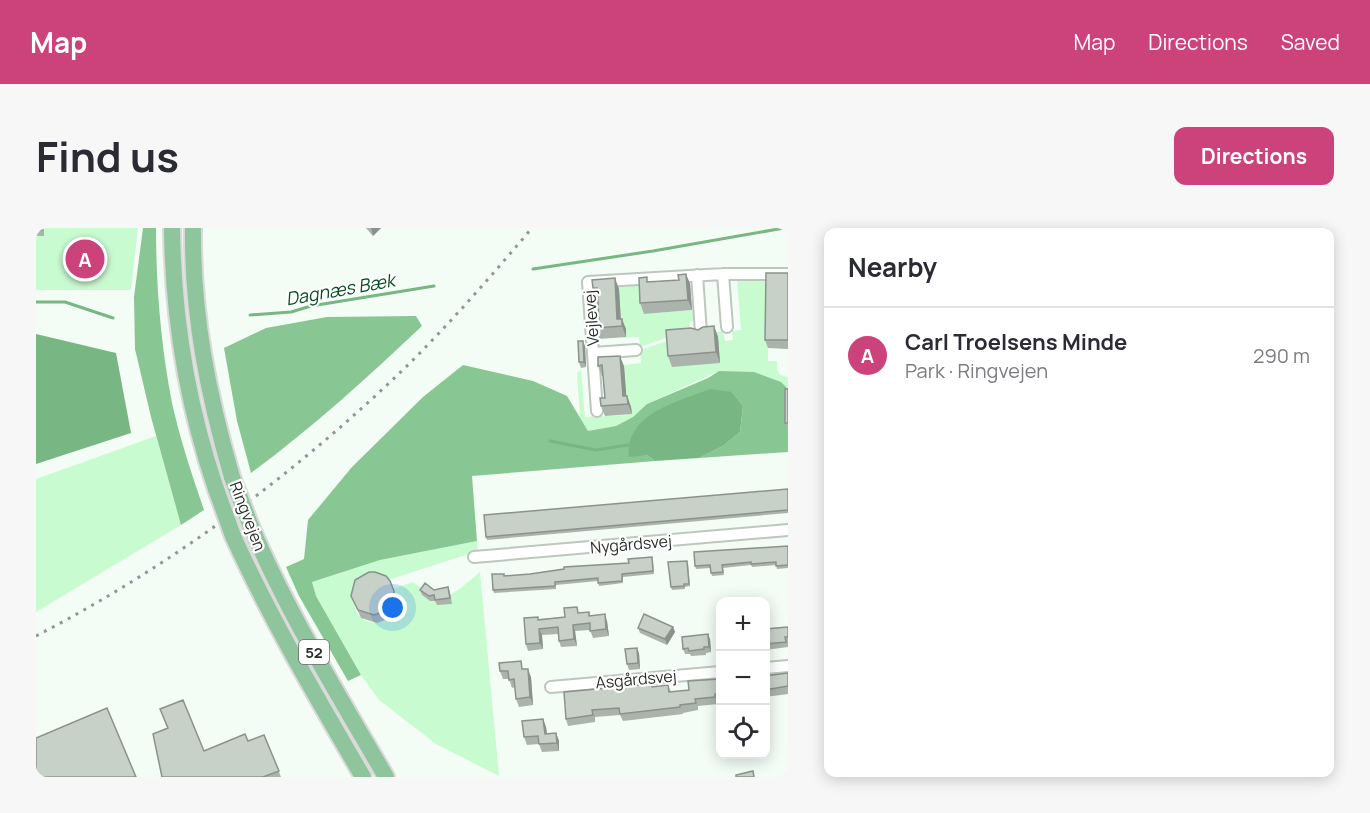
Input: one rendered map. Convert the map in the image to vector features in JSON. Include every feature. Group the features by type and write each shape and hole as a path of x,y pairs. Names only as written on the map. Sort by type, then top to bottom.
{"main road":[{"name":"Ringvejen","path":"172,228 175,294 182,357 198,432 216,489 233,536 257,590 363,777"},
{"name":"Ringvejen","path":"193,228 195,296 205,368 215,419 232,477 264,557 291,610 386,777"}],"street":[{"path":"723,274 727,327"},
{"name":"Vejlevej","path":"597,411 588,282 697,275 788,274"},
{"path":"697,275 701,333"},
{"name":"Vejlevej","path":"593,353 636,350"},
{"name":"Nygårdsvej","path":"474,557 788,530"},
{"path":"770,668 788,666"},
{"name":"Asgårdsvej","path":"551,687 716,672"}],"shaded area":[{"path":"36,228 138,228 131,290 36,290"},
{"path":"143,228 156,228 160,316 168,382 179,430 204,510 181,525 135,349 134,297"},
{"path":"769,278 768,361 777,361 777,370 780,375 788,377 788,391 719,371 647,404 633,417 616,426 588,431 580,417 577,373 581,370 585,417 627,415 624,365 641,363 640,350 667,341 723,331 725,341 733,340 732,331 741,330 737,279"},
{"path":"642,285 644,314 692,310 694,321 689,321 691,336 668,337 640,347 639,337 622,338 618,287"},
{"path":"416,316 422,326 339,402 251,473 237,421 224,348 266,328 327,317"},
{"path":"36,334 116,353 131,433 36,464"},
{"path":"463,365 533,381 567,396 588,431 616,426 633,417 647,404 719,371 754,372 781,382 788,389 788,452 699,458 723,446 740,432 743,406 732,392 647,455 655,461 472,476 477,541 380,560 312,582 316,596 361,675 348,681 299,596 286,567 304,559 308,520 352,467 423,397"},
{"path":"710,389 732,392 743,406 740,432 723,446 699,458 655,461 647,455 629,457 630,442 635,430 644,420 656,411"},
{"path":"156,436 181,525 36,612 36,479"},
{"path":"477,541 478,551 385,581 354,598 356,611 362,619 380,622 389,618 395,611 397,601 393,589 413,582 425,591 422,595 430,601 437,600 457,591 480,572 499,776 436,744 379,700 361,675 316,596 312,582 380,560"}],"building":[{"path":"766,273 788,273 788,340 765,340"},
{"path":"686,274 688,300 640,303 639,278 647,277 647,282 679,280 678,275"},
{"path":"615,278 617,319 622,319 622,326 596,328 595,320 599,320 597,288 593,288 592,280"},
{"path":"714,326 716,352 668,356 666,330 691,328 698,330"},
{"path":"578,341 583,341 584,362 579,362"},
{"path":"620,356 623,396 627,396 628,404 601,406 600,398 605,398 602,365 598,366 598,357"},
{"path":"785,389 788,389 788,423 785,423"},
{"path":"788,489 788,510 486,537 484,515"},
{"path":"788,546 788,565 776,566 776,562 751,564 751,562 722,565 723,572 711,573 710,565 695,566 694,552"},
{"path":"652,557 653,571 622,574 622,581 598,583 598,578 555,582 555,586 493,590 492,574 504,574 504,576 530,574 564,569 564,567 629,563 628,559"},
{"path":"687,561 689,584 671,587 668,562"},
{"path":"369,572 386,576 394,591 389,607 374,615 358,610 351,596 355,580"},
{"path":"425,583 434,590 448,587 450,598 435,600 434,595 429,596 420,590"},
{"path":"577,607 578,613 589,612 589,616 605,614 606,629 590,631 590,623 573,625 574,639 559,641 558,627 539,629 540,643 526,644 524,618 538,617 538,620 565,617 564,608"},
{"path":"644,614 673,627 665,639 638,628"},
{"path":"788,627 786,642 770,644 770,629"},
{"path":"708,634 709,647 689,651 688,648 683,649 682,637"},
{"path":"637,648 638,663 627,664 625,649"},
{"path":"521,661 522,669 528,669 530,697 516,699 514,679 509,680 508,671 500,671 499,663"},
{"path":"788,673 788,686 770,689 770,675"},
{"path":"716,679 715,697 695,699 696,703 680,705 680,707 620,714 619,708 592,710 593,715 566,719 564,692 651,684 652,687 668,685 669,692 689,690 688,681"},
{"path":"183,700 204,751 245,734 248,741 264,735 279,771 263,777 162,777 153,734 168,728 160,709"},
{"path":"107,708 136,777 36,777 36,738"},
{"path":"543,719 545,734 556,733 557,743 539,744 538,736 524,737 522,721"},
{"path":"753,771 754,777 736,777 736,775"}],"waterway":[{"name":"Dagnæs Bæk","path":"533,269 784,228"},
{"name":"Dagnæs Bæk","path":"250,315 291,312 311,306 434,286"},
{"name":"Dagnæs Bæk","path":"36,302 65,302 113,318"},
{"path":"550,441 596,450 628,445"}],"railway":[{"path":"36,636 137,579 185,547 279,478 324,441 368,403 426,347 532,228"}],"place":[{"name":"Carl Troelsens Minde","path":"85,259"}]}
